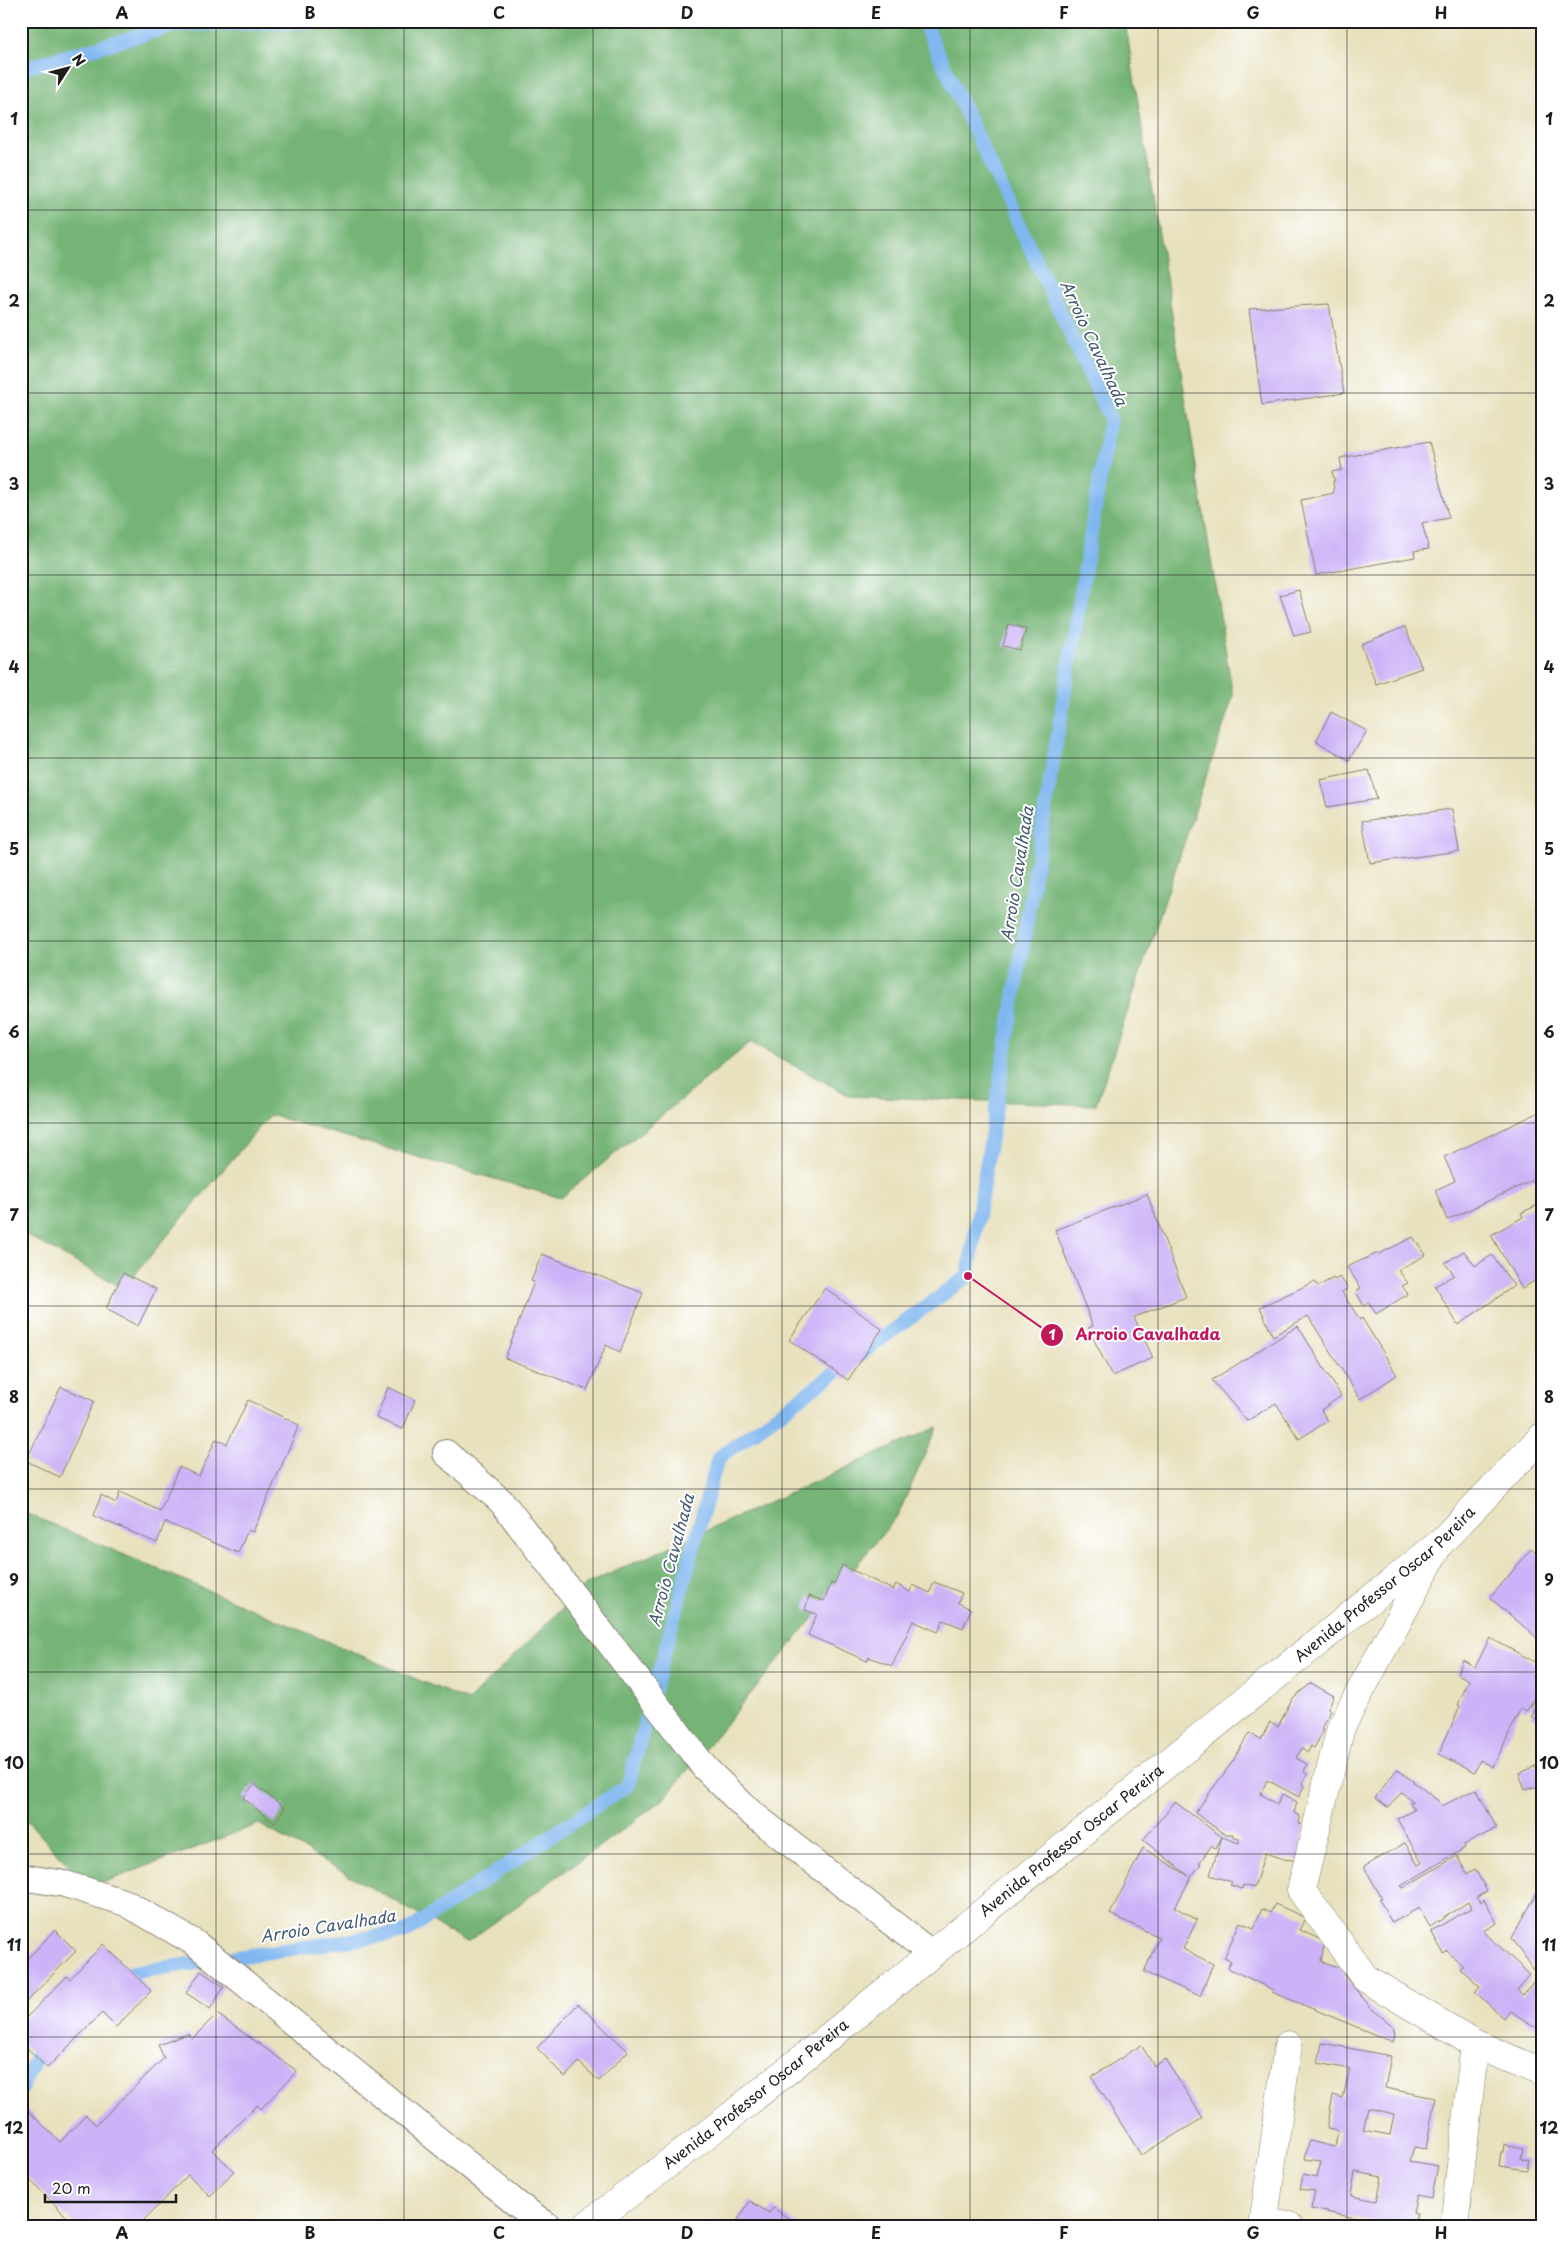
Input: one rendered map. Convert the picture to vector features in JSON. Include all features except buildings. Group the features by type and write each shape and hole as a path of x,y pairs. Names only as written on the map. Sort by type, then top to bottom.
{"main road":[{"name":"Avenida Professor Oscar Pereira","path":"586,2226 731,2116 1439,1544 1542,1437"},
{"path":"1439,1544 1341,1727 1301,1890 1365,1978 1475,2044 1542,2072"},
{"path":"1454,2226 1475,2044"},
{"path":"1272,2224 1288,2045"}],"lane":[{"path":"446,1453 502,1502 706,1768 750,1812 932,1954"},
{"path":"21,1877 64,1884 126,1903 195,1943 510,2198 548,2226"}],"green space":[{"path":"21,21 1125,21 1233,697 1096,1105 850,1096 751,1042 561,1198 270,1115 123,1288 21,1232"},
{"path":"937,1427 898,1515 663,1800 467,1942 259,1824 89,1888 21,1814 21,1511 468,1701 587,1584"}],"waterway":[{"path":"21,69 176,25 344,21"},
{"name":"Arroio Cavalhada","path":"115,1975 406,1932 628,1785 718,1458 968,1276 1110,418 923,21"},
{"name":"Arroio Cavalhada","path":"21,2089 44,2041"}],"place":[{"name":"Arroio Cavalhada","path":"968,1276"}]}
